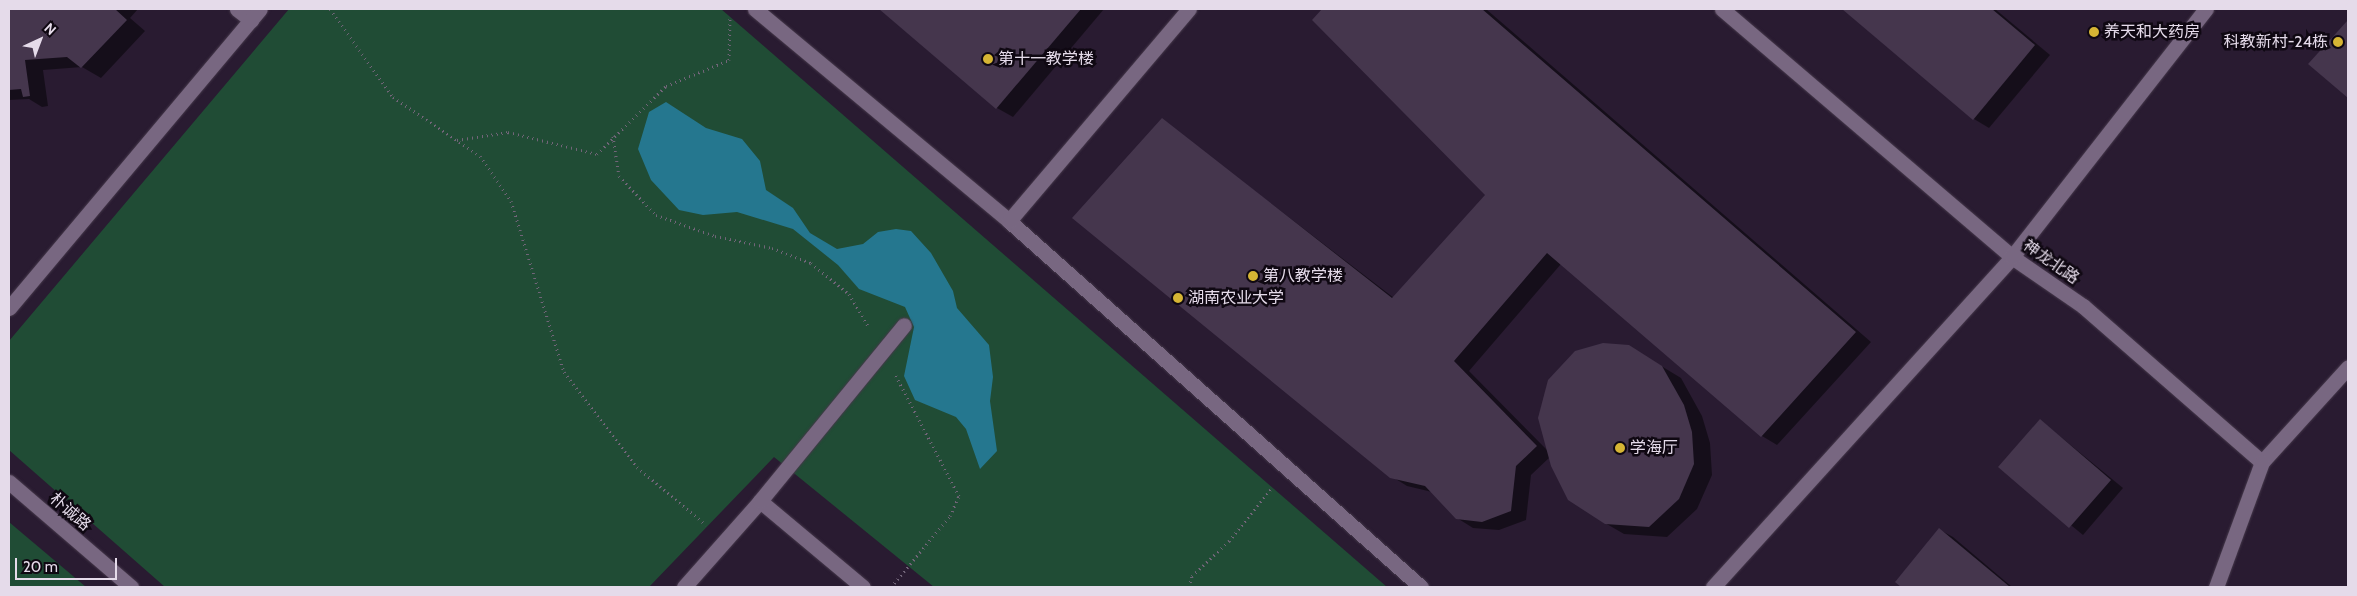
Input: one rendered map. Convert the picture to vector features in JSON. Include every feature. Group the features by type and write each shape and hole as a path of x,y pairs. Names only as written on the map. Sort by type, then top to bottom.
{"street":[{"path":"9,308 255,15 237,9"},
{"path":"755,9 1009,221 1422,587"},
{"path":"1009,221 1189,9"},
{"name":"神龙北路","path":"1722,9 2012,257 2083,306 2262,462"},
{"path":"1713,587 2012,257 2206,9"},
{"path":"684,587 723,539 760,501 904,326"},
{"path":"2216,587 2262,462 2348,367"},
{"name":"朴诚路","path":"9,482 130,587"},
{"path":"760,501 863,587"}],"path":[{"path":"330,9 393,97 480,156 511,200 564,372 637,467 723,539"},
{"path":"457,140 508,132 596,154 666,86 729,60 730,9"},
{"path":"613,136 619,176 656,215 811,263 849,294 883,351 960,496 950,516 891,587"},
{"path":"1188,587 1192,576 1229,541 1287,468"}],"green space":[{"path":"289,9 721,9 1387,587 934,587 774,457 649,587 165,587 9,450 9,341"},
{"path":"9,522 86,587 9,587"}],"water":[{"path":"666,102 706,128 742,139 760,161 766,190 793,208 810,233 837,249 863,244 878,232 896,229 911,231 931,253 953,291 957,308 989,345 993,377 990,401 997,451 980,469 966,429 956,417 915,400 904,376 914,327 905,307 859,289 838,265 793,229 737,212 703,215 679,210 651,180 638,149 649,112"}],"building":[{"path":"9,9 115,9 127,20 81,68 67,57 25,60 30,96 23,97 21,89 9,90"},
{"name":"第十一教学楼","path":"879,9 1081,9 996,109"},
{"name":"第八教学楼","path":"1322,9 1482,9 1856,332 1761,437 1547,253 1454,361 1537,446 1516,466 1511,511 1482,522 1456,519 1425,486 1390,478 1072,218 1162,118 1392,298 1485,195 1312,20"},
{"path":"1842,9 1992,9 2035,45 1973,120"},
{"name":"科教新村-24栋","path":"2348,20 2348,98 2308,64"},
{"name":"学海厅","path":"1603,343 1629,345 1662,366 1684,405 1692,432 1694,464 1679,499 1649,527 1605,524 1568,500 1551,466 1538,418 1548,380 1575,351"},
{"path":"2040,419 2111,480 2069,528 1998,467"},
{"path":"1939,528 2010,587 1901,587 1895,582"}],"place":[{"name":"养天和大药房","path":"2094,32"},
{"name":"科教新村-24栋","path":"2338,42"},
{"name":"第十一教学楼","path":"988,59"},
{"name":"第八教学楼","path":"1253,276"},
{"name":"湖南农业大学","path":"1178,298"},
{"name":"学海厅","path":"1620,448"}]}
